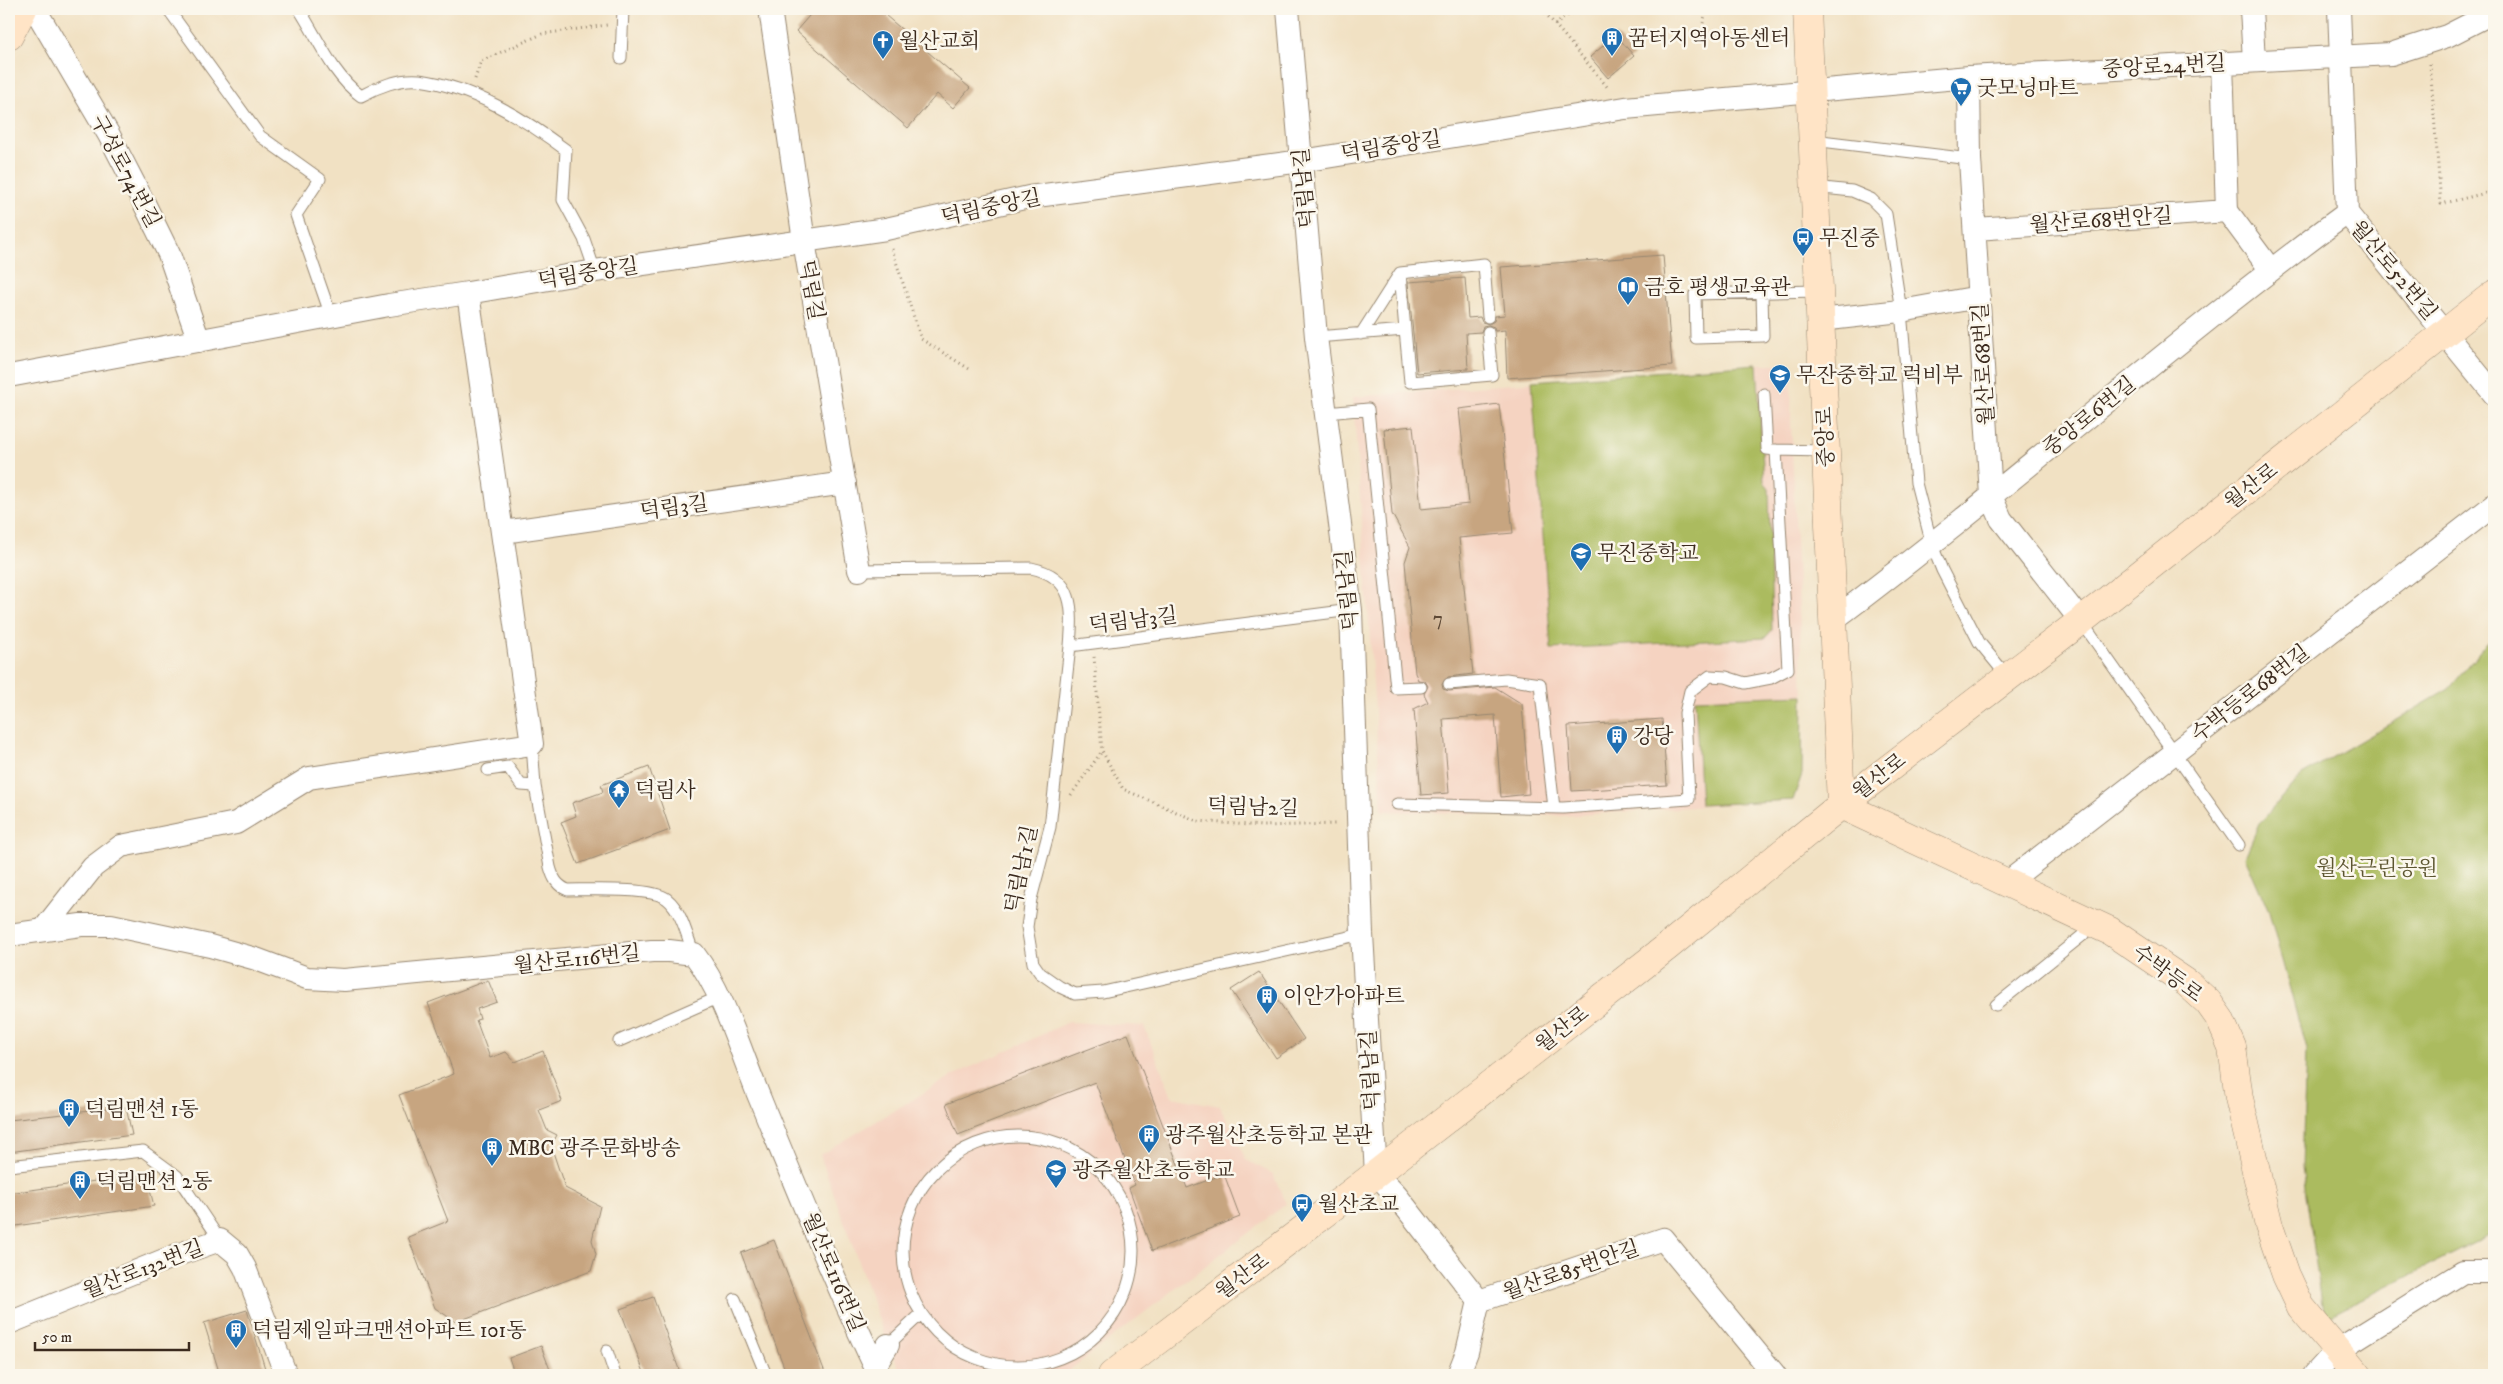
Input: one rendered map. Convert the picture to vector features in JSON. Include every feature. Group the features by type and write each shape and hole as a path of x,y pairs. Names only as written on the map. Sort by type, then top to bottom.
{"street":[{"path":"9,36 23,9"},
{"name":"구성로74번길","path":"35,9 110,135 142,197 169,254 199,341"},
{"name":"덕림길","path":"770,9 804,241 860,570"},
{"name":"덕림남길","path":"1288,9 1316,337 1351,610 1362,934 1376,1174"},
{"name":"중앙로","path":"1807,9 1809,93 1841,806"},
{"path":"2251,9 2254,61"},
{"name":"월산로52번길","path":"2339,9 2347,213 2494,394"},
{"name":"중앙로24번길","path":"1809,93 1969,77 2391,54 2428,43 2467,27 2494,12"},
{"path":"2222,62 2227,211 2270,270"},
{"name":"월산로68번길","path":"1969,77 1970,160 1976,229 1991,496 2001,520 2081,621"},
{"name":"덕림중앙길","path":"9,376 331,316 595,271 886,229 1029,198 1302,161 1625,108 1809,93"},
{"name":"월산로68번안길","path":"1976,229 2227,211"},
{"name":"중앙로6번길","path":"1833,620 1932,545 2270,270 2347,213"},
{"path":"44,929 93,867 121,846 236,823 309,778 532,744 468,293"},
{"name":"월산로","path":"1112,1375 1376,1174 1667,947 1841,806 2007,676 2081,621 2494,294"},
{"path":"1820,320 1901,311 1979,296"},
{"name":"덕림3길","path":"503,532 845,483"},
{"name":"수박등로68번길","path":"2008,882 2494,505"},
{"name":"수박등로","path":"1841,806 2110,931 2187,983 2208,1002 2220,1019 2232,1048 2239,1098 2269,1226 2286,1275 2301,1307 2358,1375"},
{"name":"월산로116번길","path":"9,935 81,925 111,925 139,929 233,952 319,980 363,978 652,951 669,950 694,954 703,966 719,998 783,1154 877,1371"},
{"path":"1376,1174 1396,1195 1479,1302 1467,1352 1458,1375"},
{"name":"월산로85번안길","path":"1479,1302 1664,1239 1775,1375"},
{"name":"월산로132번길","path":"9,1323 174,1256 220,1240 237,1254 245,1268 286,1375"},
{"path":"2314,1375 2336,1351 2463,1272 2494,1272"},
{"path":"877,1371 888,1345"}],"lane":[{"path":"168,9 260,136 320,179 296,215 331,316"},
{"path":"299,9 338,73 361,96 380,86 418,80 471,94 493,103 542,132 566,150 563,200 584,239 595,271"},
{"path":"620,58 623,9"},
{"path":"1811,139 1970,160"},
{"path":"1814,187 1858,194 1871,199 1886,214 1901,311 1916,484 1932,545 1942,570 1979,642 2007,676"},
{"path":"1400,273 1484,264 1488,316"},
{"path":"1361,334 1400,273"},
{"path":"1400,273 1410,382 1492,376 1488,332"},
{"path":"1762,292 1763,336 1696,338 1695,294 1762,292 1818,291"},
{"path":"1316,337 1405,330"},
{"path":"1764,394 1767,449 1825,452"},
{"path":"1327,413 1368,409 1396,688 1422,687"},
{"path":"1397,804 1554,808 1689,799 1685,713 1690,691 1710,676 1726,677 1745,683 1771,678 1788,669 1776,450"},
{"name":"덕림남3길","path":"860,570 1031,568 1046,571 1060,581 1073,611 1070,646 1351,610"},
{"path":"2081,621 2239,845"},
{"name":"덕림남1길","path":"1070,646 1050,827 1031,899 1027,927 1029,949 1033,963 1040,973 1060,987 1075,994 1104,992 1362,934"},
{"path":"1449,684 1506,679 1540,684 1554,808"},
{"path":"532,744 535,786 550,867 554,878 561,887 568,890 653,892 667,898 675,908 694,954"},
{"path":"488,770 508,767 521,785 535,786"},
{"path":"1996,1005 2083,935 2087,919"},
{"path":"619,1041 719,998"},
{"path":"1005,1135 1044,1137 1080,1152 1109,1178 1128,1213 1135,1250 1129,1287 1112,1320 1086,1346 1052,1363 1024,1371 1015,1367 978,1360 945,1342 921,1314 905,1278 903,1238 913,1201 936,1169 967,1146 1005,1135"},
{"path":"9,1166 143,1151 176,1176 220,1240"},
{"path":"735,1299 766,1375"},
{"path":"888,1345 921,1314"},
{"path":"608,1351 615,1375"}],"path":[{"path":"1542,9 1554,26 1625,108"},
{"path":"1554,26 1576,9"},
{"path":"1703,23 1708,9"},
{"path":"471,94 481,61 542,34 622,23"},
{"path":"2428,43 2441,204 2494,192"},
{"path":"886,229 921,339 971,370"},
{"name":"덕림남2길","path":"1093,644 1102,751 1123,789 1197,820 1262,826 1358,824"},
{"path":"1050,827 1102,751"}],"shaded area":[{"name":"무진중학교","path":"1757,364 1792,364 1791,424 1803,695 1802,774 1793,800 1563,816 1382,811 1353,397"},
{"name":"광주월산초등학교","path":"1069,1022 1144,1026 1172,1097 1220,1106 1246,1160 1273,1174 1286,1204 1063,1375 903,1375 888,1345 820,1155 952,1076"}],"green space":[{"path":"1757,364 1764,482 1769,488 1772,630 1765,638 1551,649 1532,381"},
{"name":"월산근린공원","path":"2494,635 2494,1233 2324,1318 2302,1167 2306,1049 2269,912 2245,857 2259,824 2302,775 2449,689"},
{"path":"1803,695 1802,774 1793,800 1701,805 1695,699"}],"building":[{"name":"월산교회","path":"815,9 878,9 970,88 953,108 937,94 908,128 796,31"},
{"name":"꿈터지역아동센터","path":"1616,35 1634,56 1608,78 1590,57"},
{"path":"1663,255 1672,366 1507,378 1505,330 1495,331 1494,327 1488,325 1483,326 1481,332 1466,333 1468,369 1417,373 1408,282 1465,278 1468,318 1480,317 1482,322 1489,324 1494,321 1495,316 1505,315 1501,267"},
{"path":"1499,404 1513,533 1459,538 1473,674 1448,677 1442,684 1443,689 1449,691 1495,687 1522,704 1529,794 1501,797 1495,715 1443,719 1449,793 1421,795 1414,709 1428,702 1424,694 1428,686 1425,681 1418,680 1415,673 1405,562 1410,547 1392,514 1384,429 1413,426 1421,509 1469,504 1459,409"},
{"name":"강당","path":"1662,719 1667,785 1572,791 1568,726"},
{"name":"덕림사","path":"649,767 670,830 578,864 561,822 576,816 572,803 603,792 601,785"},
{"name":"이안가아파트","path":"1259,972 1304,1039 1276,1058 1231,990"},
{"name":"MBC 광주문화방송","path":"488,980 497,1002 477,1009 480,1019 476,1020 490,1058 506,1052 515,1062 543,1051 562,1101 539,1110 547,1130 557,1135 551,1146 565,1188 600,1206 592,1240 596,1254 591,1271 456,1322 435,1308 408,1237 448,1221 399,1095 454,1074 428,1003"},
{"name":"광주월산초등학교 본관","path":"1128,1034 1187,1188 1224,1174 1240,1217 1152,1251 1129,1188 1135,1185 1095,1082 958,1135 946,1104"},
{"name":"덕림맨션 1동","path":"126,1107 132,1135 9,1152 9,1120"},
{"name":"덕림맨션 2동","path":"146,1174 154,1206 9,1227 9,1193"},
{"path":"774,1240 826,1375 787,1375 741,1253"},
{"path":"653,1297 681,1375 645,1375 620,1309"},
{"name":"덕림제일파크맨션아파트 101동","path":"247,1310 267,1375 220,1375 204,1323"},
{"path":"541,1346 552,1375 515,1375 509,1358"}],"place":[{"name":"꿈터지역아동센터","path":"1612,57"},
{"name":"월산교회","path":"883,60"},
{"name":"굿모닝마트","path":"1961,107"},
{"name":"무진중","path":"1803,257"},
{"name":"금호 평생교육관","path":"1628,306"},
{"name":"무잔중학교 럭비부","path":"1780,394"},
{"name":"무진중학교","path":"1581,572"},
{"name":"강당","path":"1617,755"},
{"name":"덕림사","path":"619,809"},
{"name":"이안가아파트","path":"1267,1015"},
{"name":"덕림맨션 1동","path":"69,1128"},
{"name":"광주월산초등학교 본관","path":"1149,1154"},
{"name":"MBC 광주문화방송","path":"492,1167"},
{"name":"광주월산초등학교","path":"1056,1189"},
{"name":"덕림맨션 2동","path":"80,1200"},
{"name":"월산초교","path":"1302,1223"},
{"name":"덕림제일파크맨션아파트 101동","path":"236,1349"}]}
